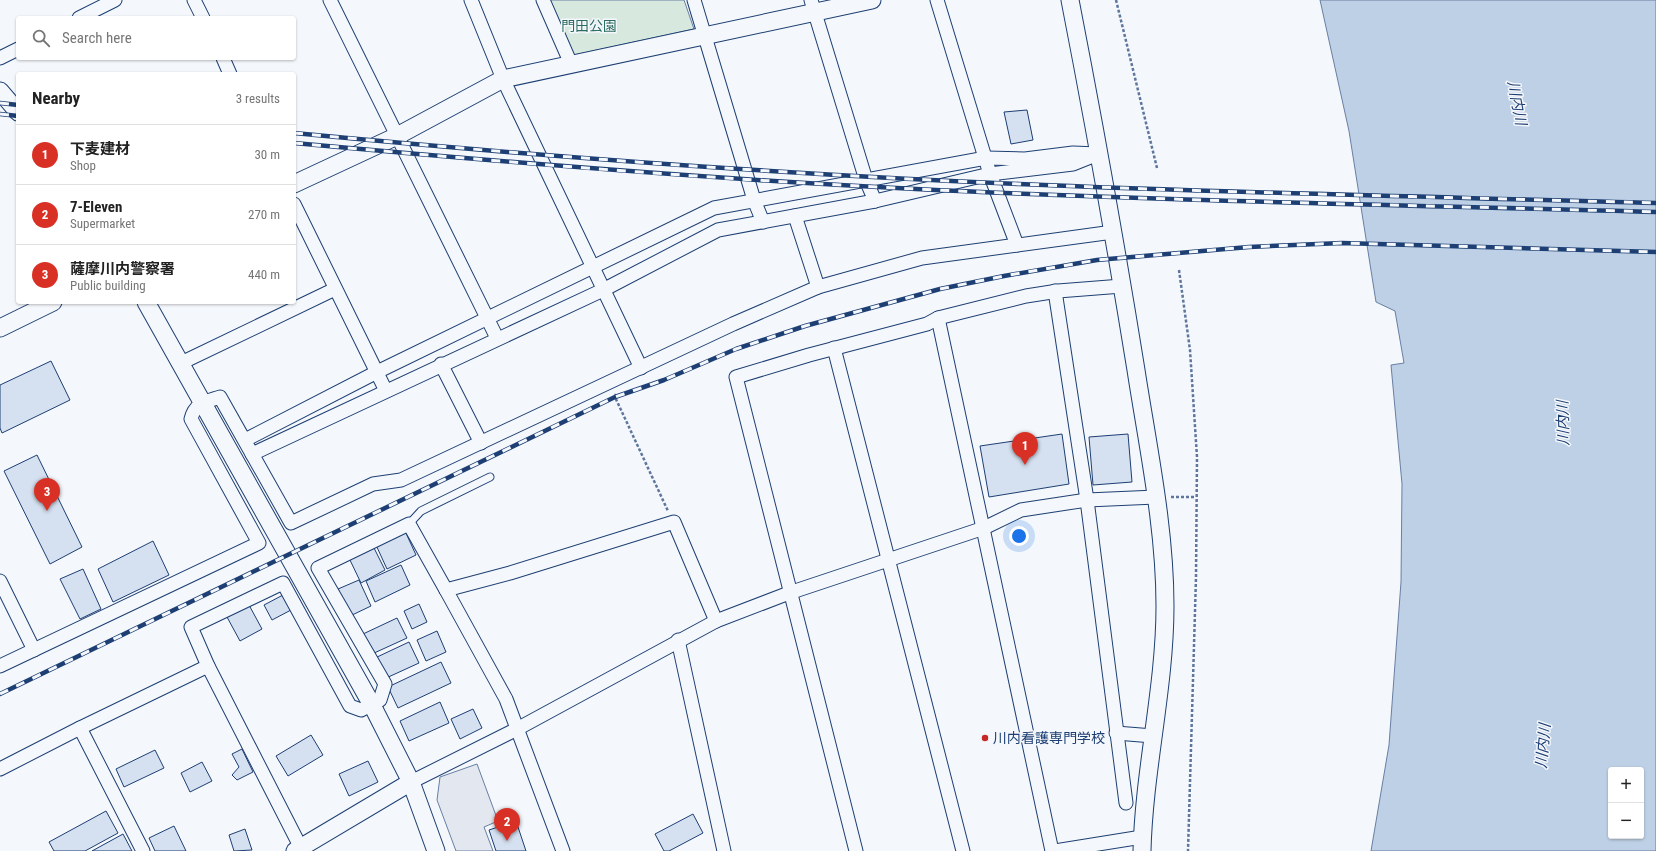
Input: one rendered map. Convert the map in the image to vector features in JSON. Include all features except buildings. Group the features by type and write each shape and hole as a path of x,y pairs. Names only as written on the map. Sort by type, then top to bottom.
{"street":[{"path":"83,16 115,0"},
{"path":"194,0 202,16"},
{"path":"330,0 497,338"},
{"path":"471,0 503,79 641,368"},
{"path":"543,0 571,64"},
{"path":"694,0 754,200 762,222"},
{"path":"296,183 397,136 503,79 705,35 813,6 872,0"},
{"path":"937,0 990,174 1017,245"},
{"path":"1055,851 1142,844 1165,607 1163,558 1156,497 1113,232 1070,0"},
{"path":"813,6 866,180 875,201"},
{"path":"0,58 16,50"},
{"path":"223,60 229,72"},
{"path":"0,91 16,110"},
{"path":"244,440 377,372 714,208 986,158 1025,159 1073,153 1098,154"},
{"path":"252,454 441,364 603,290 718,230 875,201 990,174 1073,164 1098,154"},
{"path":"296,208 386,391"},
{"path":"795,216 818,287"},
{"path":"0,666 259,543 191,419 194,409 203,403 220,396 291,523 373,484 401,480 733,324 818,287 922,258 1113,232"},
{"path":"856,851 789,593 736,377 834,348 926,324 938,318 1026,296 1055,291 1122,286"},
{"path":"181,363 335,289"},
{"path":"1055,291 1087,500 1126,803"},
{"path":"0,328 50,304"},
{"path":"147,304 372,705 411,782 436,851"},
{"path":"938,318 1052,851"},
{"path":"834,348 963,851"},
{"path":"441,364 481,443"},
{"path":"563,851 517,729 506,699 409,524 318,568 385,684 380,700 372,705 361,710 350,706 283,583 191,627 208,666 298,849 411,782 517,729 678,640 716,621 789,593 984,528 1021,510 1087,500 1156,497"},
{"path":"446,590 510,573 674,522 716,621"},
{"path":"0,581 34,650"},
{"path":"678,640 724,851"},
{"path":"0,769 80,728 208,666"},
{"path":"80,728 143,851"},
{"path":"1116,733 1153,736"}],"lane":[{"path":"409,524 421,511 490,476"}],"path":[{"path":"1116,0 1157,168"},
{"path":"1179,270 1190,350 1197,457 1196,577 1188,851"},
{"path":"618,391 615,397 674,522"},
{"path":"1156,497 1196,497"}],"green space":[{"name":"門田公園","path":"549,0 684,0 694,29 574,55"}],"shaded area":[{"path":"477,764 498,821 484,827 493,851 456,851 437,800 440,777"}],"water":[{"name":"川内川","path":"1320,0 1656,0 1656,851 1371,851 1389,745 1401,582 1402,484 1391,365 1404,363 1395,311 1376,302 1349,131"}],"railway":[{"path":"0,103 16,105"},
{"path":"0,114 16,116"},
{"path":"296,133 475,149 747,170 928,180 1178,190 1656,203"},
{"path":"296,143 605,169 916,189 1194,200 1656,212"},
{"path":"0,694 615,397 664,380 736,349 805,326 940,289 1097,260 1249,247 1342,243 1656,252"}],"place":[{"name":"下麦建材","path":"1025,465"},
{"name":"薩摩川内警察署","path":"47,511"},
{"name":"川内看護専門学校","path":"985,738"},
{"name":"7-Eleven","path":"507,841"}]}
